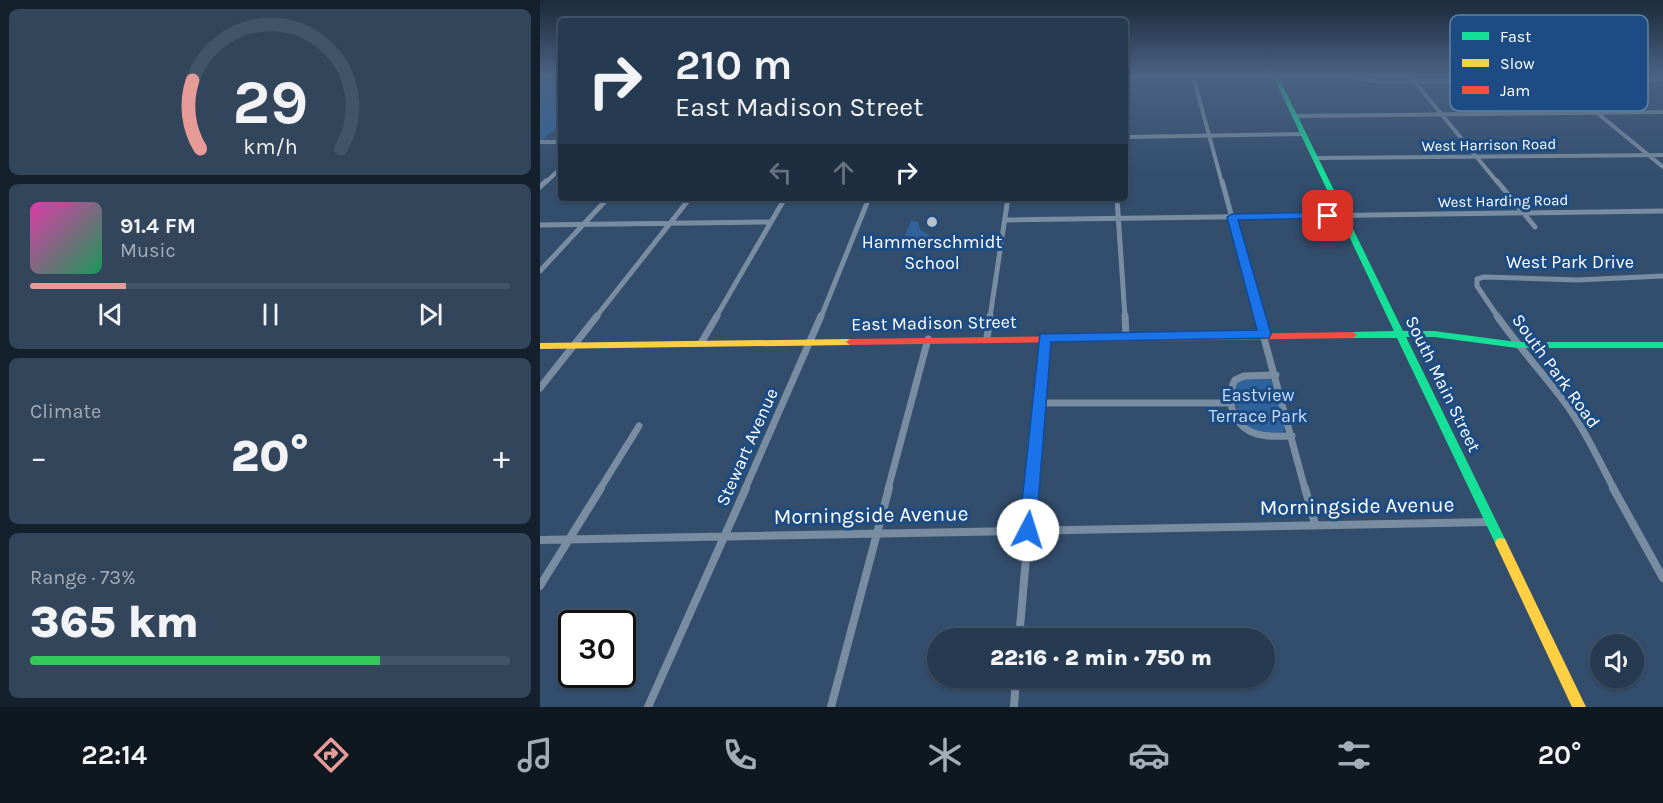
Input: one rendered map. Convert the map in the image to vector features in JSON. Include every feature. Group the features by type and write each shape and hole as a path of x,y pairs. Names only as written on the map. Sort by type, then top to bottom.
{"street":[{"path":"1202,109 1315,524"},
{"name":"South Main Street","path":"1291,109 1579,707"},
{"path":"1438,109 1535,227"},
{"path":"1595,111 1663,167"},
{"path":"1294,116 1663,112"},
{"path":"1128,137 1304,134"},
{"path":"540,142 558,142"},
{"name":"West Harrison Road","path":"1315,158 1663,155"},
{"path":"540,187 558,171"},
{"path":"540,271 605,201"},
{"path":"540,387 688,201"},
{"path":"702,343 783,201"},
{"name":"Stewart Avenue","path":"648,707 811,341 868,201"},
{"path":"987,338 1008,201"},
{"path":"1117,201 1126,336"},
{"name":"West Harding Road","path":"1005,220 1663,211"},
{"path":"540,225 771,222"},
{"name":"West Park Drive","path":"1477,279 1487,277 1577,280 1663,276"},
{"name":"South Park Road","path":"1477,279 1477,286 1517,345 1563,400 1581,426 1642,543 1663,578"},
{"name":"East Madison Street","path":"540,346 1264,334 1434,334 1517,345 1663,345"},
{"path":"1020,628 1045,338"},
{"path":"831,707 928,339"},
{"path":"1276,375 1244,376 1235,380 1230,387 1235,418 1251,434 1266,437 1292,436"},
{"path":"1039,403 1232,403"},
{"path":"540,586 639,426"},
{"name":"Morningside Avenue","path":"540,540 1491,522"},
{"path":"1014,707 1015,688"}],"green space":[{"path":"540,109 558,109 558,127 540,142"},
{"path":"911,221 918,222 920,230 931,236 922,241 903,241"},
{"name":"Eastview Terrace Park","path":"1268,378 1272,381 1285,426 1283,433 1265,433 1246,426 1234,396 1236,384 1244,379"}],"traffic: fast":[{"path":"1291,109 1501,543"},
{"path":"1353,335 1434,334 1517,345 1663,345"}],"traffic: slow":[{"path":"540,346 850,342"},
{"path":"1501,543 1579,707"}],"traffic: jam":[{"path":"850,342 1353,335"}],"place":[{"name":"Hammerschmidt School","path":"932,222"}],"route":[{"path":"1028,530 1045,338 1264,334 1232,217 1328,216"}]}
